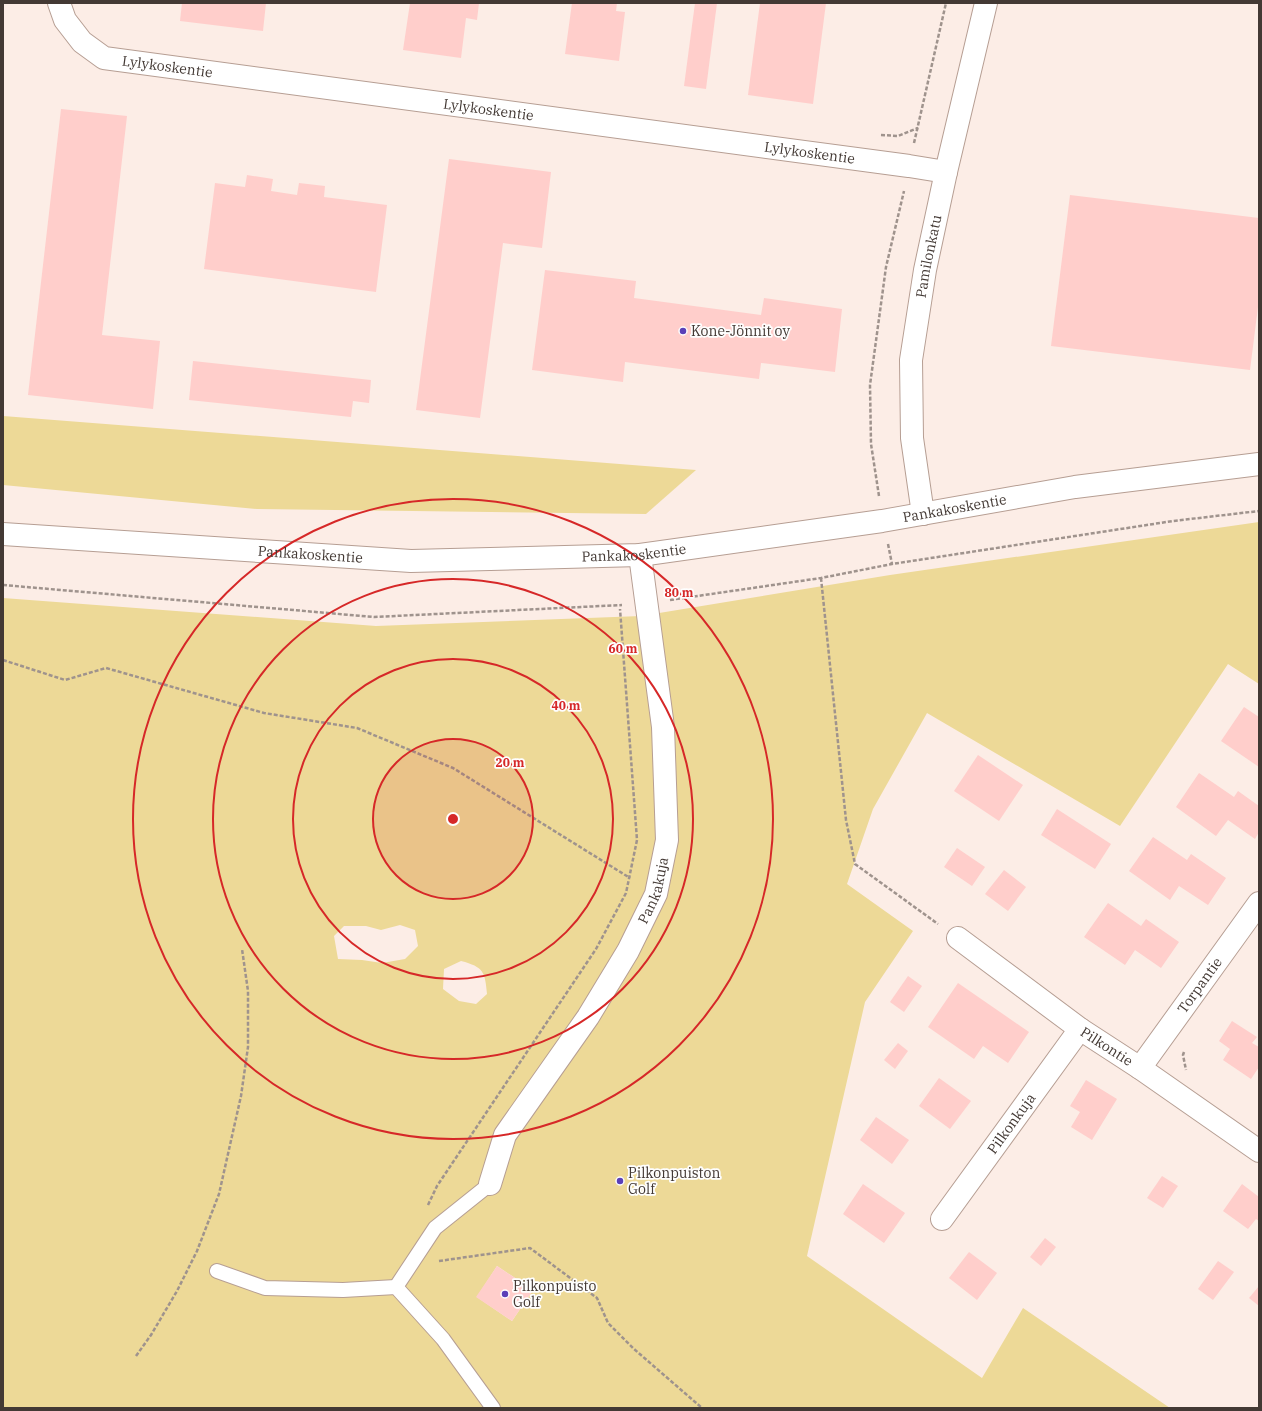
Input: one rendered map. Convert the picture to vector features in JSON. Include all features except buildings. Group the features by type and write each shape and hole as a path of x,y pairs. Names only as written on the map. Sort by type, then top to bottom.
{"street":[{"name":"Lylykoskentie","path":"59,3 65,20 82,42 104,58 946,172"},
{"name":"Pamilonkatu","path":"923,514 912,438 911,360 925,270 946,172 986,3"},
{"name":"Pankakoskentie","path":"3,534 411,561 640,555 882,521 1075,487 1259,464"},
{"name":"Pankakuja","path":"490,1184 505,1135 588,1017 628,951 656,894 667,840 663,727 640,555"},
{"name":"Torpantie","path":"1140,1068 1259,903"},
{"name":"Pilkontie","path":"958,938 1080,1029 1140,1068 1259,1151"},
{"name":"Pilkonkuja","path":"942,1219 1080,1029"}],"lane":[{"path":"396,1287 436,1228 490,1184"},
{"path":"217,1271 265,1288 343,1290 396,1287"},
{"path":"396,1287 444,1339 493,1408"}],"path":[{"path":"821,578 846,820 855,864 958,938"},
{"path":"437,1186 596,949 626,893 637,840 620,605"},
{"path":"3,660 65,680 106,668 264,713 357,728 453,768 656,894"},
{"path":"136,1356 151,1335 177,1291 197,1252 221,1188 241,1096 248,1047 248,991 242,949"},
{"path":"1186,1048 1183,1055 1187,1075"},
{"path":"411,1265 530,1248 597,1298 608,1323 634,1349 702,1408"}],"shaded area":[{"path":"3,416 696,470 646,514 257,509 3,485"},
{"path":"1259,522 1259,684 1228,664 1120,826 927,713 873,809 847,884 913,931 865,1002 807,1256 982,1378 1023,1308 1170,1408 3,1408 3,598 376,626 641,616 890,575","holes":["400,925 415,930 418,946 405,959 382,963 338,959 334,936 344,926 366,926 381,930","461,961 479,968 484,975 487,994 476,1004 459,1001 443,989 444,969","497,1266 533,1290 512,1321 477,1297"]}],"place":[{"name":"Kone-Jönnit oy","path":"683,331"},
{"name":"Pilkonpuiston Golf","path":"620,1181"},
{"name":"Pilkonpuisto Golf","path":"505,1294"}]}
